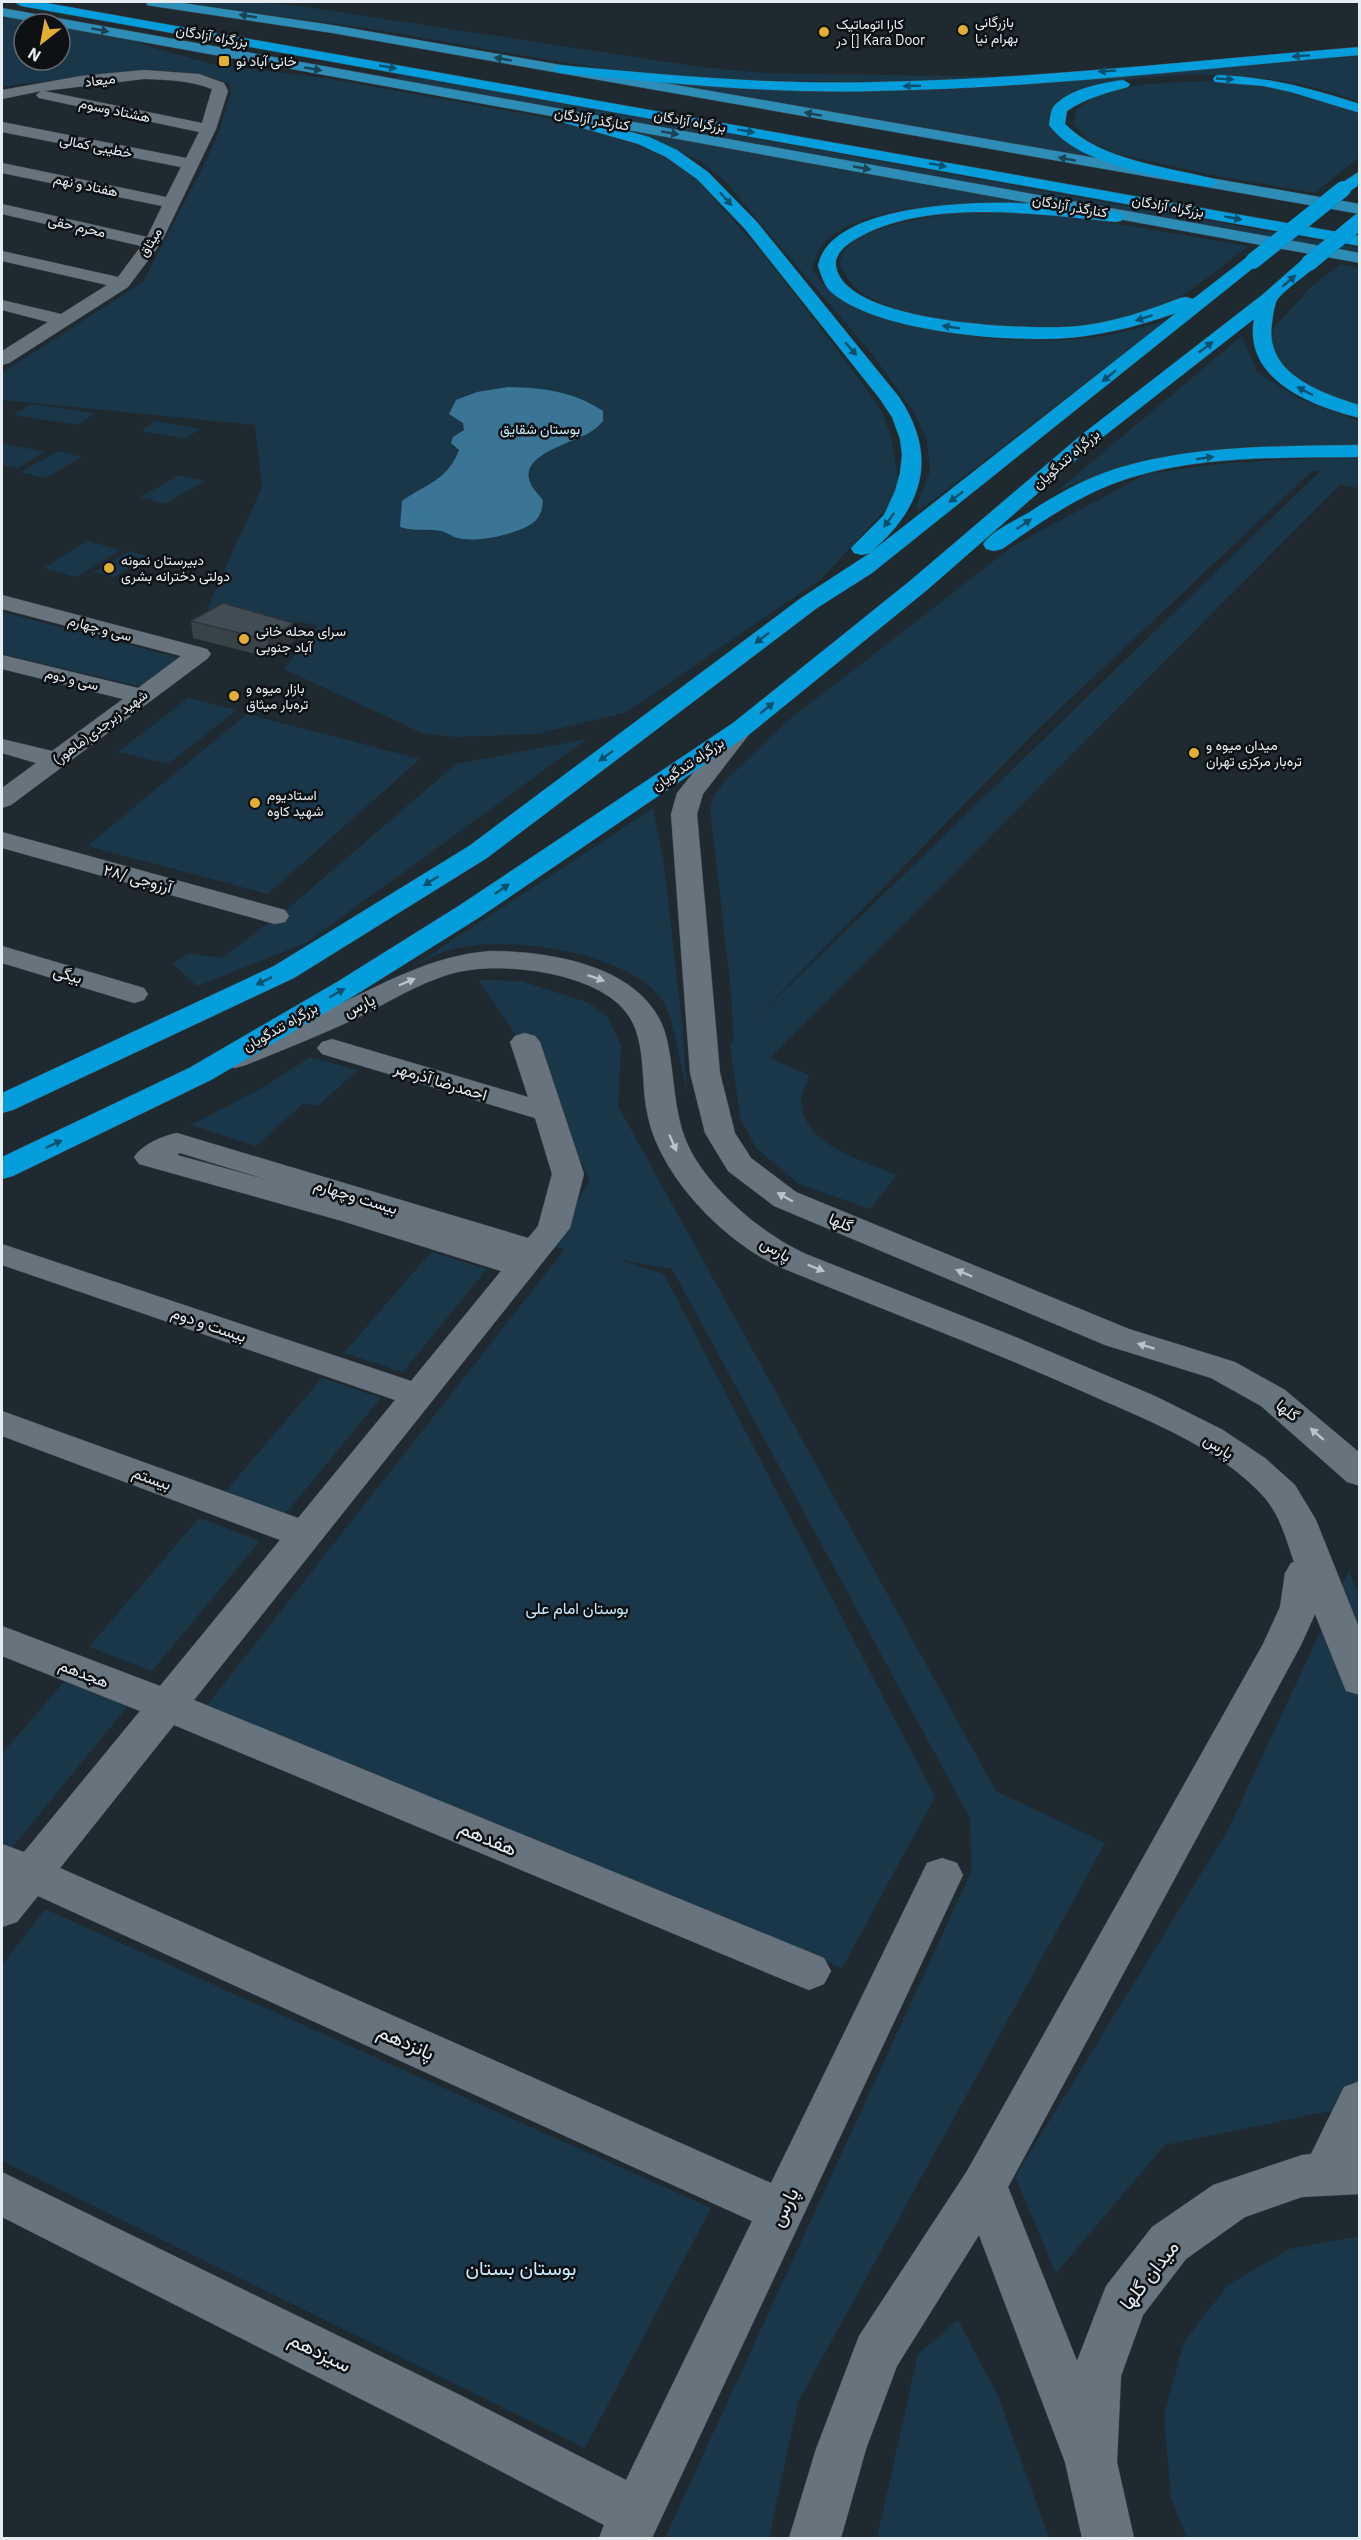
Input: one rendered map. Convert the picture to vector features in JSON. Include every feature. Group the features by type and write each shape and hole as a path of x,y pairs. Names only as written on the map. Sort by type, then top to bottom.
{"highway":[{"name":"بزرگراه آزادگان","path":"21,2 1359,241"},
{"name":"بزرگراه آزادگان","path":"86,2 1359,226"},
{"path":"560,69 738,85 896,87 1359,51"},
{"path":"1208,182 1135,164 1078,144 1061,132 1057,125 1060,109 1073,99 1105,87 1148,80 1188,78 1263,82 1303,90 1359,109"},
{"path":"441,92 607,129 638,139 682,160 707,178 730,202 810,302 879,382 901,415 908,433 912,455 905,495 889,523 809,603"},
{"path":"2,1104 284,972 478,852 809,603 864,568 1359,176"},
{"path":"1151,221 1043,209 997,207 935,210 906,215 853,232 837,244 827,267 834,283 846,297 866,305 916,321 999,333 1062,333 1101,328 1164,312 1218,288"},
{"name":"بزرگراه تندگویان","path":"2,1169 200,1074 347,988 470,911 742,728 919,585 1087,440 1268,299 1359,221"},
{"path":"1268,299 1261,333 1262,344 1265,355 1277,372 1300,388 1334,404 1359,412"},
{"path":"919,585 972,559 1043,512 1106,480 1168,464 1220,456 1281,452 1359,451"}],"main road":[{"path":"152,2 332,28 1359,209"},
{"name":"کنارگذر آزادگان","path":"2,12 1359,258"}],"street":[{"name":"میعاد","path":"2,94 120,77 173,76 200,80"},
{"name":"میثاق","path":"2,359 122,283 152,243 208,129 220,91 219,86 200,80"},
{"name":"هشتاد وسوم","path":"21,91 208,129"},
{"name":"خطیبی کمالی","path":"2,127 190,164"},
{"name":"هفتاد و نهم","path":"2,168 171,203"},
{"name":"محرم حقی","path":"2,209 152,243"},
{"path":"2,256 122,283"},
{"path":"2,305 63,320"},
{"name":"سی و چهارم","path":"2,602 199,654"},
{"name":"شهید زبرجدی(ماهور)","path":"2,800 199,654"},
{"name":"سی و دوم","path":"2,662 142,696"},
{"name":"گلها","path":"742,728 690,793 684,814 705,1073 720,1133 739,1164 785,1199 1117,1336 1223,1370 1273,1398 1359,1473"},
{"path":"2,746 57,760"},
{"name":"آرزوجی /۲۸","path":"2,840 275,916"},
{"name":"بیگی","path":"2,954 134,994"},
{"name":"پارس","path":"200,1074 358,1006 427,973 462,963 515,960 544,963 609,983 627,994 641,1008 650,1025 659,1098 673,1145 703,1191 730,1217 778,1253 1074,1374 1180,1421 1232,1454 1273,1484 1298,1516 1302,1534 1359,1680"},
{"path":"2,1909 16,1868 166,1705 554,1228 568,1174 525,1042"},
{"name":"احمدرضا آذرمهر","path":"332,1048 549,1113"},
{"path":"177,1142 150,1157 341,1211 528,1259"},
{"name":"بیست و دوم","path":"2,1254 417,1395"},
{"name":"بیستم","path":"2,1423 303,1534"},
{"path":"815,2538 841,2449 877,2352 984,2186 1282,1645 1299,1607 1304,1573"},
{"name":"هجدهم","path":"2,1640 166,1705"},
{"name":"هفدهم","path":"166,1705 809,1971"},
{"name":"پانزدهم","path":"16,1868 782,2211"},
{"name":"پارس","path":"631,2526 942,1875"},
{"path":"1342,2174 1359,2101"},
{"name":"میدان گلها","path":"1108,2538 1091,2462 1096,2376 1123,2302 1168,2243 1230,2200 1302,2176 1342,2174"},
{"path":"984,2186 1091,2462"},
{"name":"سیزدهم","path":"2,2194 429,2406 631,2526"}],"green space":[{"path":"184,2 262,2 313,8 701,67 762,73 1019,77 810,82 654,74 574,64 378,30"},
{"name":"بوستان شقایق","path":"2,15 12,17 12,72 72,72 72,27 125,38 213,64 325,78 537,116 605,133 657,153 692,174 765,256 851,368 883,413 892,441 900,494 822,578 627,712 537,734 455,737 422,733 284,669 318,625 207,609 262,487 255,425 2,400 2,373 143,282 219,132 230,96 230,84 192,73 151,70 2,87"},
{"path":"1359,56 1360,103 1313,87 1288,82 1237,76 1186,75 1116,81 1081,90 1066,96 1055,104 1048,118 1057,135 1076,147 1114,161 604,75 681,83 993,84"},
{"path":"403,75 1359,248 1359,254 396,79"},
{"path":"1205,81 1245,84 1303,94 1359,114 1359,157 1315,193 1211,175 1118,154 1091,142 1073,124 1077,109 1099,94 1144,84"},
{"path":"626,130 1043,204 962,204 904,210 876,216 851,225 830,237 818,252 812,269 819,279 833,293 860,308 893,320 966,336 1042,341 1108,335 1166,321 920,510 916,507 930,471 927,440 913,411 872,354 724,180 699,160"},
{"path":"961,212 1035,213 1076,217 1248,246 1198,285 1157,309 1118,322 1050,331 970,325 944,321 895,308 874,300 858,290 840,264 845,250 866,234 899,223"},
{"path":"1340,264 1359,268 1359,406 1319,391 1297,378 1270,345 1273,329 1311,287"},
{"path":"1242,336 1257,372 1298,398 1359,421 1359,447 1145,462 1073,484 1056,492"},
{"path":"30,404 95,413 79,425 14,415"},
{"path":"156,421 200,429 185,439 141,431"},
{"path":"2,443 45,452 18,468 2,465"},
{"path":"58,451 82,457 45,478 21,472"},
{"path":"1359,458 1359,488 1340,485 770,1058 809,1075 801,1102 812,1130 852,1157 897,1175 870,1209 799,1184 756,1148 740,1117 730,1044 734,1040 730,982 710,809 714,796 724,782 785,723 1013,546 1146,474 1217,464","holes":["1312,471 1320,471 752,1022 1033,734"]},
{"path":"180,475 205,481 165,504 140,497"},
{"path":"88,541 120,550 77,577 43,568"},
{"path":"129,551 148,556 114,577 94,572"},
{"path":"2,612 183,659 142,687 2,654"},
{"path":"188,698 237,710 168,764 118,752"},
{"name":"استادیوم شهید کاوه","path":"247,714 420,759 268,894 87,846"},
{"path":"587,739 306,943 197,986 173,964 188,953 222,958 292,905 456,764"},
{"path":"653,808 664,864 682,1023 687,1092 674,1032 664,1003 648,985 624,970 564,951 499,944 470,946 446,951 402,974"},
{"name":"بوستان امام علی","path":"478,980 521,981 589,1003 608,1017 621,1045 618,1106 996,1791 1105,1843 798,2402 769,2538 665,2538 971,1872 970,1818 672,1269 620,1260 664,1274 935,1797 842,1968 207,1705 565,1249 551,1246 590,1180 512,1029"},
{"path":"310,1057 358,1070 318,1106 304,1103 256,1146 191,1125 264,1087"},
{"path":"431,1252 487,1269 403,1372 344,1353"},
{"path":"322,1378 381,1398 286,1513 225,1492"},
{"path":"199,1518 260,1541 152,1671 89,1647"},
{"path":"1349,1570 1360,1599 1359,2105 1165,2145 1056,2273 1015,2177 1228,1830"},
{"path":"69,1676 132,1701 10,1850 2,1846 2,1754"},
{"name":"بوستان بستان","path":"45,1909 711,2208 585,2448 2,2161 2,1965"},
{"path":"1359,2236 1359,2538 1187,2538 1171,2498 1164,2414 1184,2342 1228,2285 1289,2249"},
{"path":"958,2320 998,2396 1049,2538 877,2538 918,2354"}],"shaded area":[{"path":"508,387 558,392 581,399 603,411 603,421 595,429 549,451 532,464 529,473 530,482 543,501 538,517 534,522 518,530 476,539 458,538 441,531 400,527 402,501 449,469 459,450 451,443 453,437 464,430 463,423 449,414 456,400 477,392"}],"building":[{"path":"223,603 293,623 268,640 191,621"}],"place":[{"name":"بازرگانی بهرام نیا","path":"963,30"},
{"name":"کارا اتوماتیک در [] Kara Door","path":"824,32"},
{"name":"خانی آباد نو","path":"224,61"},
{"name":"دبیرستان نمونه دولتی دخترانه بشری","path":"109,568"},
{"name":"سرای محله خانی آباد جنوبی","path":"244,639"},
{"name":"بازار میوه و تره‌بار میثاق","path":"234,696"},
{"name":"میدان میوه و تره‌بار مرکزی تهران","path":"1194,753"},
{"name":"استادیوم شهید کاوه","path":"255,803"}]}
